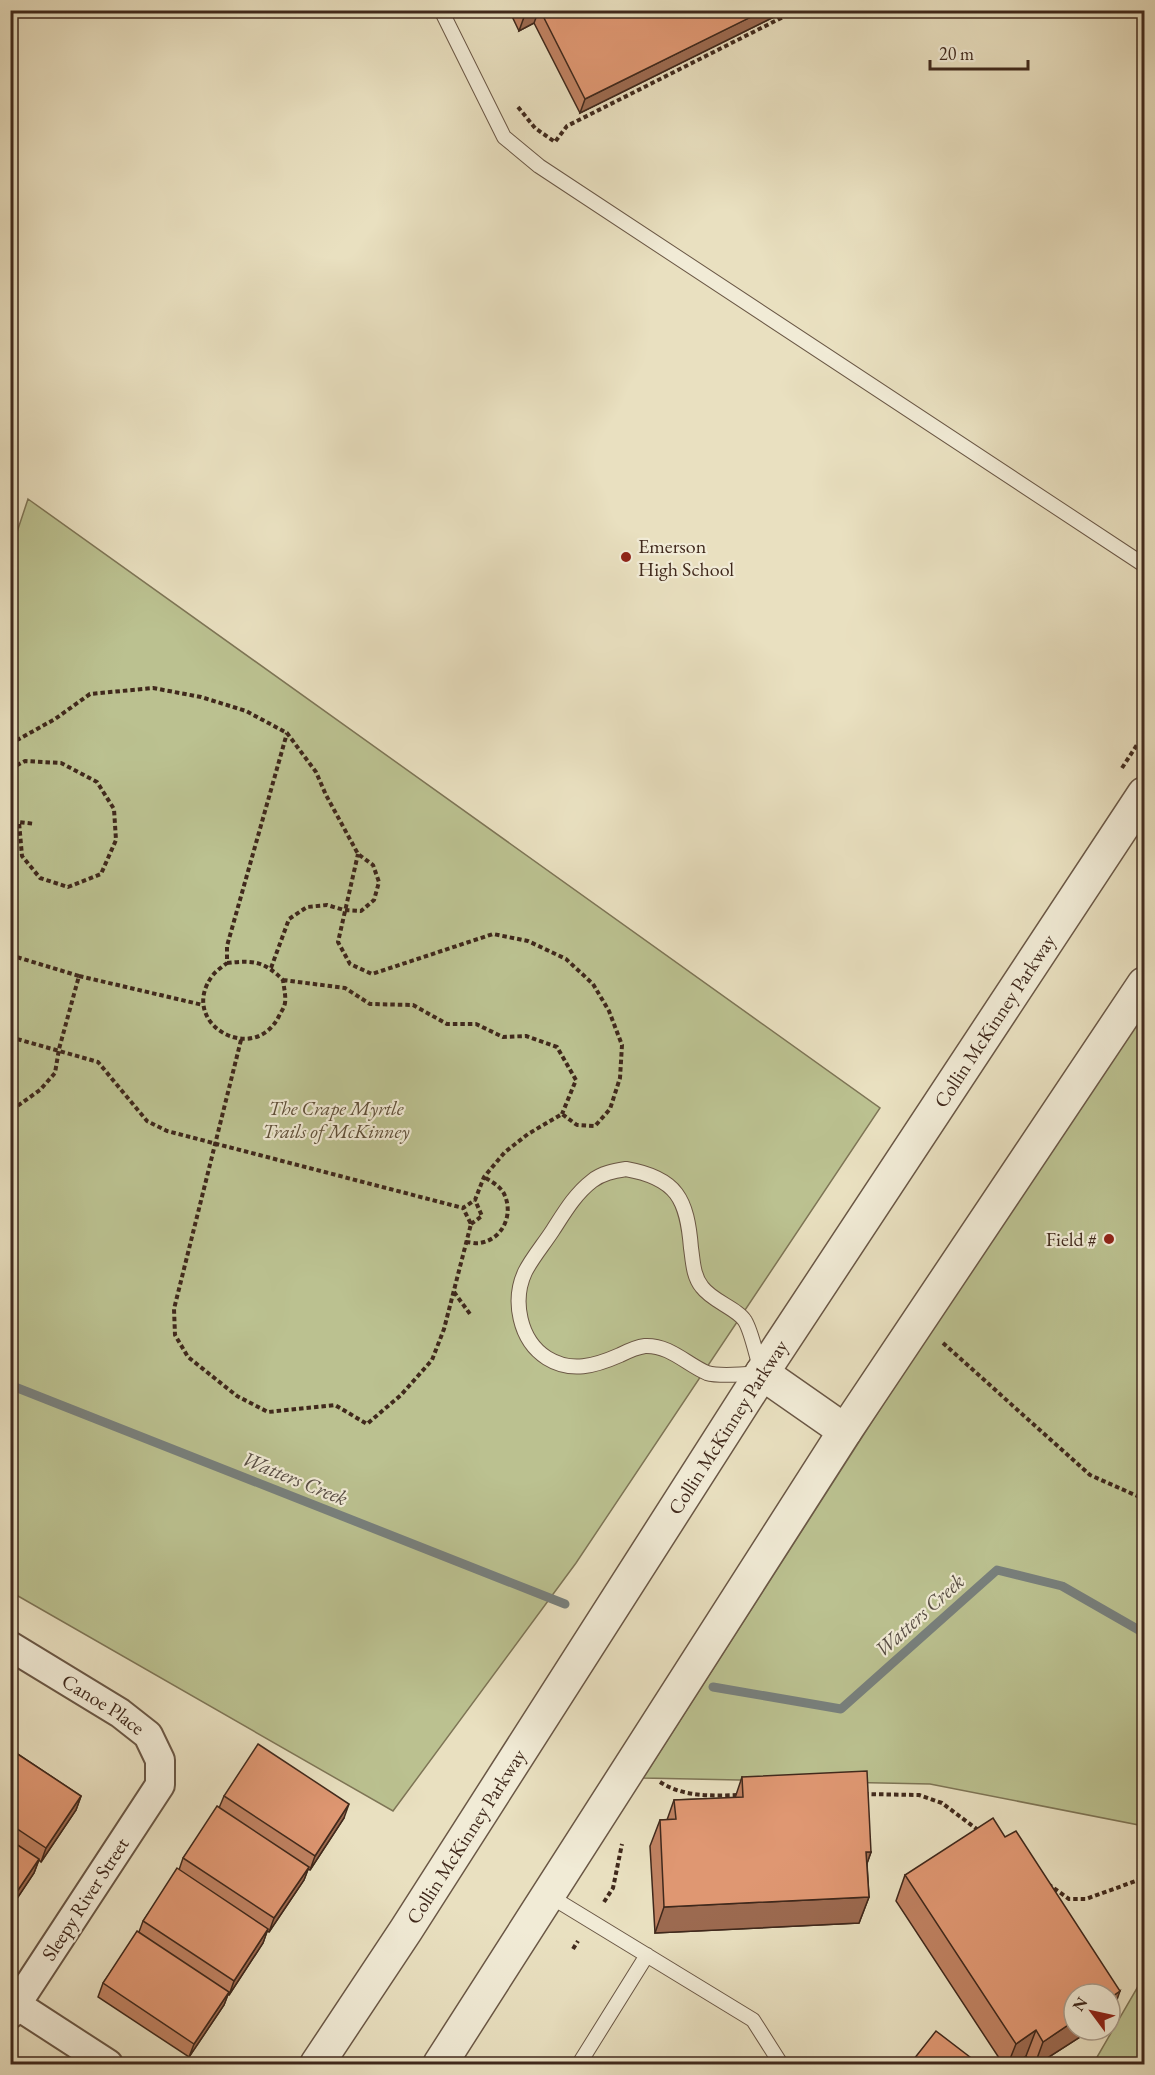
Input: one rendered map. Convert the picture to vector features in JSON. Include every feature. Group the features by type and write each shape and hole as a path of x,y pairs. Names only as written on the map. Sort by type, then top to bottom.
{"street":[{"name":"Collin McKinney Parkway","path":"317,2064 406,1930 762,1373 1144,794"},
{"path":"440,2064 845,1431 1144,984"},
{"path":"762,1373 845,1431"},
{"name":"Canoe Place","path":"10,1646 120,1713 148,1736 160,1760 160,1785"},
{"name":"Sleepy River Street","path":"14,2009 160,1785"},
{"path":"14,2009 108,2064"}],"lane":[{"path":"441,10 504,137 539,166 1144,565"},
{"path":"626,1169 643,1172 674,1190 684,1206 688,1221 696,1276 702,1288 713,1298 745,1319 762,1373 708,1373 680,1356 655,1347 644,1346 595,1365 576,1367 559,1365 544,1356 532,1344 523,1327 519,1309 520,1290 526,1272 581,1190 594,1179 608,1172 626,1169"},
{"path":"548,1895 753,2020 781,2064"},
{"path":"579,2064 647,1955"}],"path":[{"path":"515,101 520,111 535,128 555,142 567,126 797,10"},
{"path":"10,744 55,719 90,694 153,688 201,697 246,711 287,733 316,772 358,854 373,865 379,882 374,900 361,911 344,910 327,905 307,907 290,919 271,968"},
{"path":"227,963 227,946 287,733"},
{"path":"10,769 25,761 61,763 98,783 114,809 116,840 101,874 68,886 40,878 22,856 19,822 34,824"},
{"path":"358,854 344,910 339,942 350,964 372,974 493,934 528,941 566,959 593,984 609,1011 622,1045 620,1078 610,1109 595,1126 578,1125 562,1114"},
{"path":"10,955 79,976 202,1005"},
{"path":"10,1037 98,1062 147,1121 167,1131 463,1208 475,1200 484,1177 505,1152 528,1134 562,1114 576,1080 557,1047 526,1036 503,1037 476,1023 447,1024 413,1005 370,1004 345,988 283,980 271,968 249,960 227,963 213,975 205,989 202,1005 208,1021 219,1032 240,1040 258,1037 274,1027 285,1005 283,980"},
{"path":"10,1109 40,1090 55,1073 79,976"},
{"path":"240,1040 174,1309 175,1335 188,1357 237,1396 268,1412 335,1405 368,1424 401,1395 432,1360 444,1329 471,1224 482,1216 475,1200"},
{"path":"466,1242 480,1243 496,1236 503,1229 508,1213 505,1194 484,1177"},
{"path":"463,1208 471,1224"},
{"path":"454,1292 470,1314"},
{"path":"937,1338 1090,1475 1144,1499"},
{"path":"653,1778 674,1791 714,1796 745,1794"},
{"path":"853,1793 919,1795 942,1803 978,1830"},
{"path":"1042,1879 1069,1899 1086,1899 1144,1878"}],"green space":[{"name":"The Crape Myrtle Trails of McKinney","path":"28,499 880,1108 576,1563 393,1811 11,1592 10,553"},
{"path":"1144,1011 1144,1826 930,1784 643,1778 918,1350"},
{"path":"1144,1976 1144,2064 1093,2064 1106,2042 1122,2042 1122,2014"}],"building":[{"path":"521,10 537,10 524,17"},
{"path":"540,10 765,10 585,99"},
{"path":"258,1744 349,1804 315,1856 224,1796"},
{"path":"10,1749 81,1796 46,1848 10,1824"},
{"path":"867,1771 871,1852 866,1852 869,1897 664,1907 660,1820 676,1819 674,1800 743,1797 742,1777"},
{"path":"217,1806 309,1867 274,1918 183,1858"},
{"path":"993,1818 1005,1837 1016,1831 1114,1982 1062,1982 1062,2029 1043,2042 1036,2030 1016,2044 905,1875"},
{"path":"10,1840 39,1859 10,1902"},
{"path":"177,1868 268,1929 234,1981 143,1921"},
{"path":"137,1931 229,1992 194,2044 103,1983"},
{"path":"936,2031 979,2064 910,2064"}],"waterway":[{"name":"Watters Creek","path":"10,1385 565,1604"},
{"name":"Watters Creek","path":"713,1687 841,1709 997,1570 1062,1586 1144,1633"}],"place":[{"name":"Emerson High School","path":"626,557"},
{"name":"Field #","path":"1109,1239"}]}
